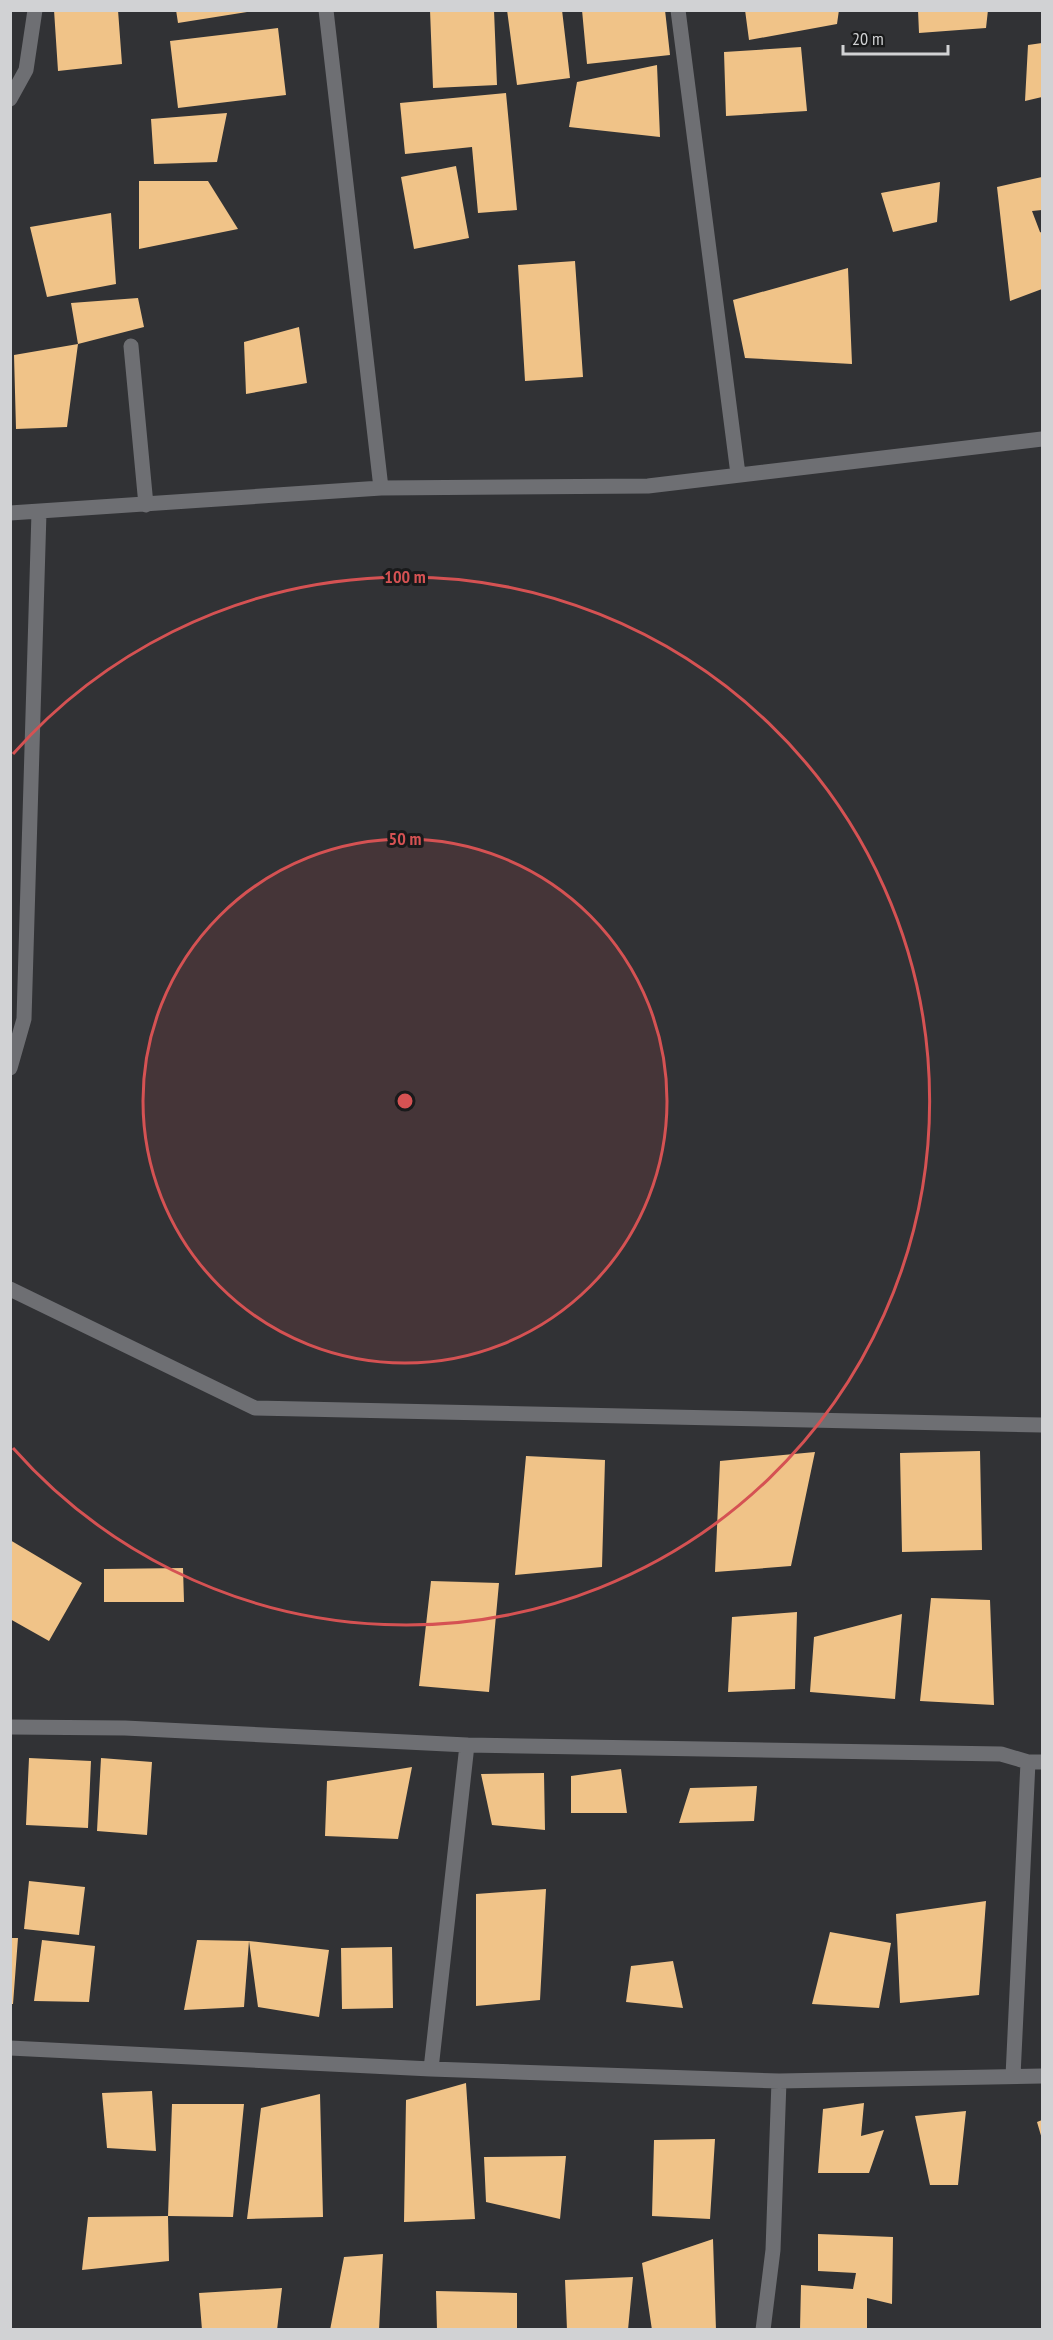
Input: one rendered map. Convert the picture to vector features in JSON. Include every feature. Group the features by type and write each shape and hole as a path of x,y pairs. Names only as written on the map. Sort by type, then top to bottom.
{"street":[{"path":"10,99 26,70 35,10"},
{"path":"326,10 381,488"},
{"path":"678,10 738,474"},
{"path":"131,346 146,505"},
{"path":"10,513 381,488 648,486 1042,439"},
{"path":"10,1068 24,1019 39,512"},
{"path":"10,1289 255,1408 1042,1425"},
{"path":"10,1727 125,1728 468,1745 1001,1754 1035,1762 1013,2076"},
{"path":"431,2069 468,1745"},
{"path":"10,2048 431,2069 779,2081 1042,2076"},
{"path":"763,2330 773,2250 779,2081"}],"building":[{"path":"54,10 118,10 122,64 58,71"},
{"path":"176,10 247,10 247,12 178,23"},
{"path":"430,10 494,10 497,85 433,88"},
{"path":"507,10 562,10 570,78 517,85"},
{"path":"582,10 665,10 670,55 587,64"},
{"path":"745,10 839,10 837,24 749,40"},
{"path":"918,10 988,10 986,28 919,33"},
{"path":"278,28 286,95 178,108 170,41"},
{"path":"1042,43 1042,97 1025,101 1028,45"},
{"path":"801,47 807,111 726,116 724,52"},
{"path":"657,65 660,137 569,127 577,82"},
{"path":"506,93 517,210 478,213 472,147 405,154 400,103"},
{"path":"227,113 217,162 154,164 151,119"},
{"path":"456,166 469,238 414,249 401,177"},
{"path":"1042,177 1042,210 1032,211 1042,233 1042,289 1010,301 997,187"},
{"path":"139,181 208,181 238,229 139,249"},
{"path":"940,182 937,222 893,232 881,193"},
{"path":"111,213 116,284 47,297 30,227"},
{"path":"575,261 583,377 525,381 518,265"},
{"path":"848,268 852,364 745,358 733,300"},
{"path":"138,298 144,327 78,344 71,303"},
{"path":"299,327 307,383 246,394 244,342"},
{"path":"78,344 67,427 16,429 14,355"},
{"path":"980,1451 982,1550 902,1552 900,1453"},
{"path":"815,1452 791,1566 715,1572 720,1461"},
{"path":"526,1456 605,1460 602,1567 515,1575"},
{"path":"10,1540 82,1583 49,1641 10,1619"},
{"path":"183,1568 184,1602 104,1602 104,1569"},
{"path":"431,1581 499,1583 489,1692 419,1686"},
{"path":"931,1598 990,1600 994,1705 920,1701"},
{"path":"797,1612 795,1689 728,1692 732,1617"},
{"path":"902,1614 895,1699 810,1692 814,1637"},
{"path":"29,1758 91,1761 88,1828 26,1825"},
{"path":"101,1758 152,1762 147,1835 97,1831"},
{"path":"412,1767 398,1839 325,1836 327,1781"},
{"path":"621,1769 627,1813 571,1813 571,1776"},
{"path":"544,1773 545,1830 492,1825 481,1774"},
{"path":"757,1786 754,1821 679,1823 690,1788"},
{"path":"29,1881 85,1887 79,1935 24,1929"},
{"path":"546,1889 540,2000 476,2006 476,1894"},
{"path":"986,1901 979,1995 900,2003 896,1914"},
{"path":"830,1932 891,1943 879,2008 812,2004"},
{"path":"10,1938 18,1938 13,2004 10,2004"},
{"path":"42,1940 95,1946 89,2002 34,2001"},
{"path":"197,1940 249,1941 244,2007 184,2010"},
{"path":"249,1941 329,1950 319,2017 258,2007"},
{"path":"392,1947 393,2008 342,2009 341,1948"},
{"path":"673,1961 683,2008 626,2002 631,1966"},
{"path":"466,2083 475,2219 404,2222 406,2100"},
{"path":"152,2091 156,2151 107,2148 102,2093"},
{"path":"320,2094 323,2217 247,2219 261,2108"},
{"path":"864,2103 861,2136 884,2130 869,2173 818,2173 823,2109"},
{"path":"172,2104 244,2104 233,2217 168,2216"},
{"path":"966,2111 958,2185 930,2185 915,2116"},
{"path":"1042,2120 1042,2139 1037,2122"},
{"path":"715,2139 710,2219 652,2216 654,2140"},
{"path":"566,2156 560,2219 486,2202 484,2157"},
{"path":"168,2216 169,2261 82,2270 88,2217"},
{"path":"818,2234 893,2237 892,2304 867,2298 867,2330 800,2330 801,2285 853,2289 856,2273 818,2271"},
{"path":"713,2239 716,2330 652,2330 642,2263"},
{"path":"383,2254 379,2330 330,2330 344,2257"},
{"path":"633,2277 628,2330 567,2330 565,2280"},
{"path":"282,2288 277,2330 202,2330 199,2293"},
{"path":"436,2291 517,2293 517,2330 437,2330"}]}
